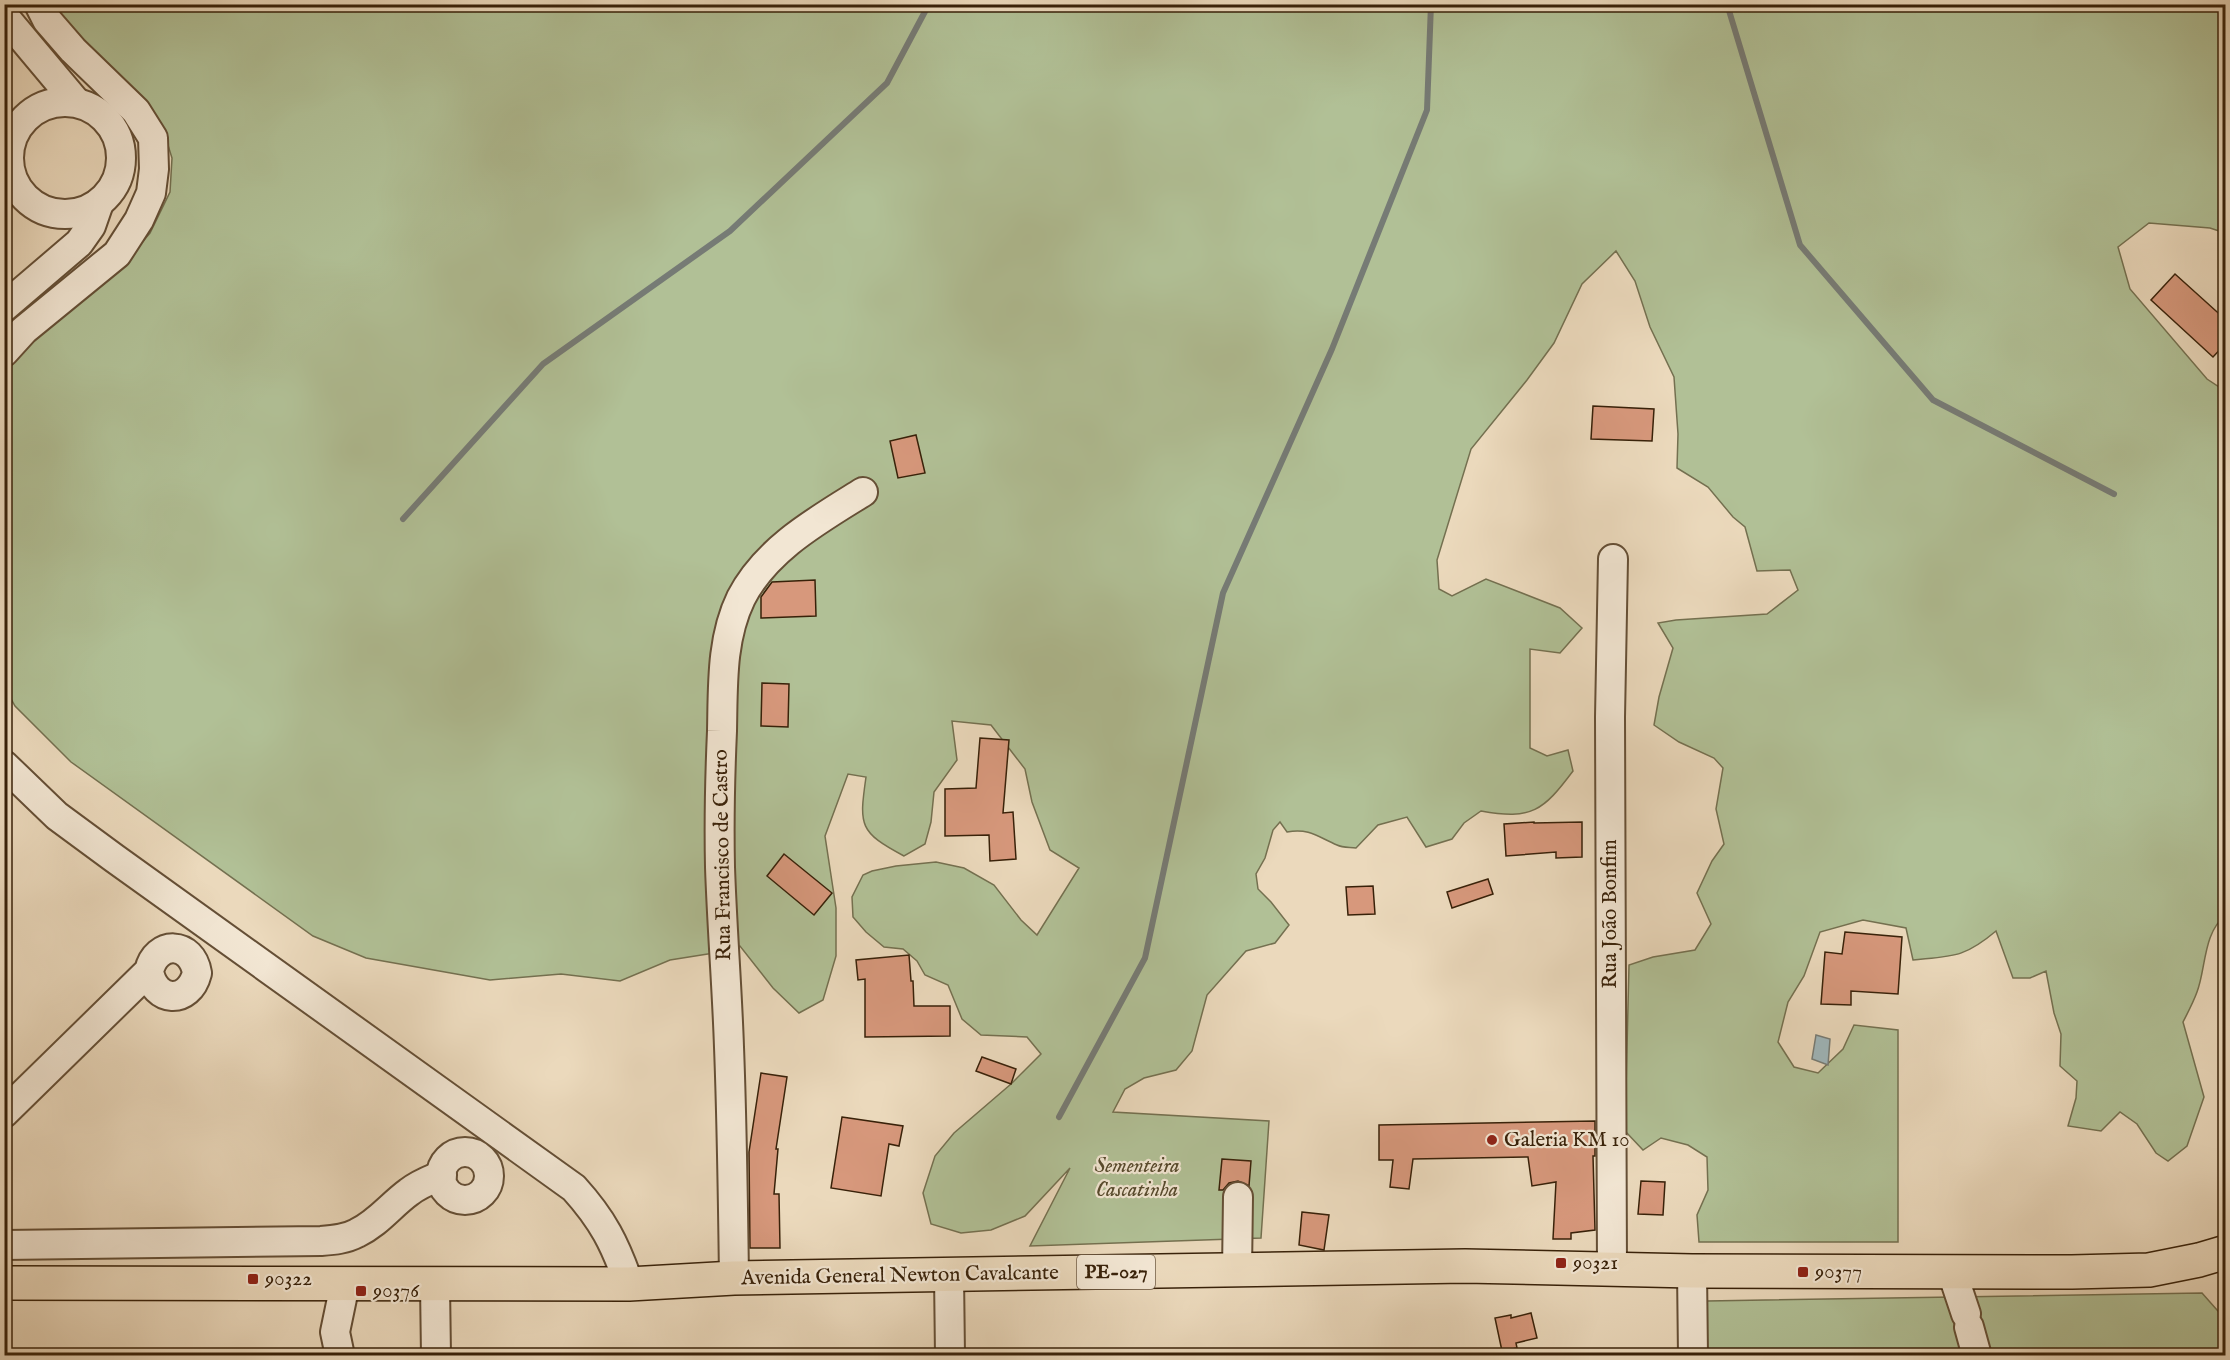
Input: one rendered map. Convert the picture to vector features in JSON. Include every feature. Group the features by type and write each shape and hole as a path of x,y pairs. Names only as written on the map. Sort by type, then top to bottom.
{"main road":[{"name":"Avenida General Newton Cavalcante","path":"4,1283 629,1284 734,1278 1465,1266 1692,1271 2149,1270 2226,1252"}],"street":[{"path":"4,352 24,330 117,254 139,220 151,193 154,169 153,138 136,111 73,50 47,20 39,4"},
{"path":"4,16 76,102"},
{"path":"76,102 93,108 107,120 117,135 121,153 119,172 112,189 99,203 76,213 51,213 9,193 8,160 12,137 27,116 49,103 76,102"},
{"path":"4,110 12,137"},
{"path":"4,308 79,243 91,226 99,203"},
{"name":"Rua Francisco de Castro","path":"734,1278 729,1047 720,866 720,793 727,638 743,596 762,569 782,548 807,528 862,492"},
{"name":"Rua João Bonfim","path":"1612,1269 1610,717 1613,559"},
{"path":"4,765 57,816 574,1188 605,1227 616,1247 629,1284"},
{"path":"4,1113 149,971"},
{"path":"4,1245 341,1239 377,1221 408,1192 423,1182 442,1175"},
{"path":"1237,1270 1238,1197"},
{"path":"1692,1271 1693,1356"},
{"path":"1952,1272 1977,1356"},
{"path":"949,1275 950,1356"},
{"path":"340,1356 334,1332 345,1284"},
{"path":"435,1285 436,1356"}],"green space":[{"name":"Sementeira Cascatinha","path":"47,5 2225,5 2225,233 2210,228 2149,223 2118,247 2130,289 2207,379 2225,391 2226,915 2213,931 2206,951 2200,983 2183,1022 2204,1097 2187,1146 2168,1161 2156,1153 2137,1124 2120,1112 2101,1131 2068,1126 2076,1098 2077,1081 2060,1066 2061,1034 2054,1013 2046,971 2030,978 2013,978 1996,931 1985,940 1958,954 1913,960 1906,928 1863,920 1820,932 1804,976 1788,1002 1778,1042 1794,1067 1818,1073 1843,1049 1854,1025 1898,1030 1898,1242 1699,1242 1697,1215 1708,1190 1707,1157 1688,1145 1661,1138 1643,1150 1625,1131 1629,965 1653,957 1695,950 1711,924 1697,893 1712,861 1724,844 1716,809 1723,768 1714,758 1679,742 1654,725 1659,697 1673,648 1658,623 1767,614 1798,590 1790,570 1757,571 1745,527 1733,517 1708,487 1677,468 1678,434 1674,377 1650,327 1635,281 1616,251 1582,284 1554,343 1471,449 1437,560 1439,589 1452,596 1486,579 1560,608 1582,628 1560,653 1530,649 1530,748 1547,756 1568,750 1573,771 1544,804 1535,809 1513,814 1481,811 1464,823 1452,839 1426,847 1407,817 1378,825 1356,848 1339,846 1308,832 1287,832 1280,822 1273,830 1265,858 1256,874 1258,889 1289,925 1275,943 1246,951 1207,995 1192,1051 1176,1070 1144,1078 1125,1089 1113,1112 1269,1121 1261,1238 1030,1246 1070,1168 1025,1216 991,1230 961,1233 931,1224 923,1193 935,1156 954,1133 1011,1084 1041,1054 1027,1037 981,1035 962,1019 948,985 925,975 917,961 903,949 884,947 866,932 853,917 852,897 863,875 872,871 936,862 964,868 994,885 1021,920 1037,935 1079,868 1050,850 1032,802 1025,769 991,725 952,721 957,760 934,792 931,822 925,844 904,856 870,833 863,817 866,777 848,774 825,836 836,908 836,956 823,1000 799,1013 773,988 740,946 670,960 620,981 561,974 490,980 366,958 313,936 71,762 15,706 4,686 4,369 16,354 125,262 150,233 170,192 172,158 163,129 142,97 100,61"},
{"path":"2202,1293 2225,1319 2225,1355 1707,1355 1707,1301"}],"water":[{"path":"1816,1035 1830,1039 1828,1065 1812,1059"}],"building":[{"path":"2175,274 2226,320 2226,343 2213,357 2151,300"},
{"path":"1593,406 1654,409 1652,441 1591,439"},
{"path":"916,435 925,473 898,478 890,441"},
{"path":"815,580 816,616 761,618 761,597 772,582"},
{"path":"762,683 789,684 788,727 761,726"},
{"path":"980,738 1009,740 1003,813 1013,812 1016,859 990,861 989,835 945,836 945,789 976,788"},
{"path":"1582,822 1582,857 1556,858 1556,852 1506,856 1504,824"},
{"path":"784,854 832,893 814,915 767,876"},
{"path":"1488,879 1493,894 1452,908 1447,892"},
{"path":"1373,886 1375,914 1348,915 1346,887"},
{"path":"1845,932 1902,937 1898,994 1851,991 1851,1005 1821,1004 1825,952 1842,954"},
{"path":"909,955 914,1006 950,1006 950,1036 865,1037 865,979 858,980 856,960"},
{"path":"982,1057 1016,1069 1011,1084 976,1071"},
{"path":"761,1073 787,1077 776,1149 778,1149 774,1194 779,1194 780,1248 750,1248 749,1152"},
{"path":"842,1117 903,1126 899,1146 889,1144 881,1196 831,1188"},
{"name":"Galeria KM 10","path":"1595,1121 1595,1156 1593,1156 1595,1230 1571,1233 1571,1239 1553,1239 1556,1182 1532,1186 1528,1157 1413,1159 1409,1189 1390,1187 1393,1160 1379,1160 1379,1125"},
{"path":"1222,1159 1251,1161 1249,1186 1238,1181 1229,1183 1223,1190 1219,1190"},
{"path":"1641,1181 1665,1182 1663,1215 1638,1214"},
{"path":"1302,1212 1329,1215 1324,1250 1299,1245"},
{"path":"1531,1313 1537,1338 1516,1343 1517,1348 1502,1351 1495,1318 1511,1315 1511,1318"}],"waterway":[{"path":"403,519 543,364 730,231 887,83 929,4"},
{"path":"1059,1117 1145,958 1223,593 1332,349 1427,110 1431,4"},
{"path":"1727,4 1800,245 1933,400 2114,494"}],"place":[{"name":"Galeria KM 10","path":"1492,1140"},
{"name":"90321","path":"1561,1263"},
{"name":"90377","path":"1803,1272"},
{"name":"90322","path":"253,1279"},
{"name":"90376","path":"361,1291"}]}
